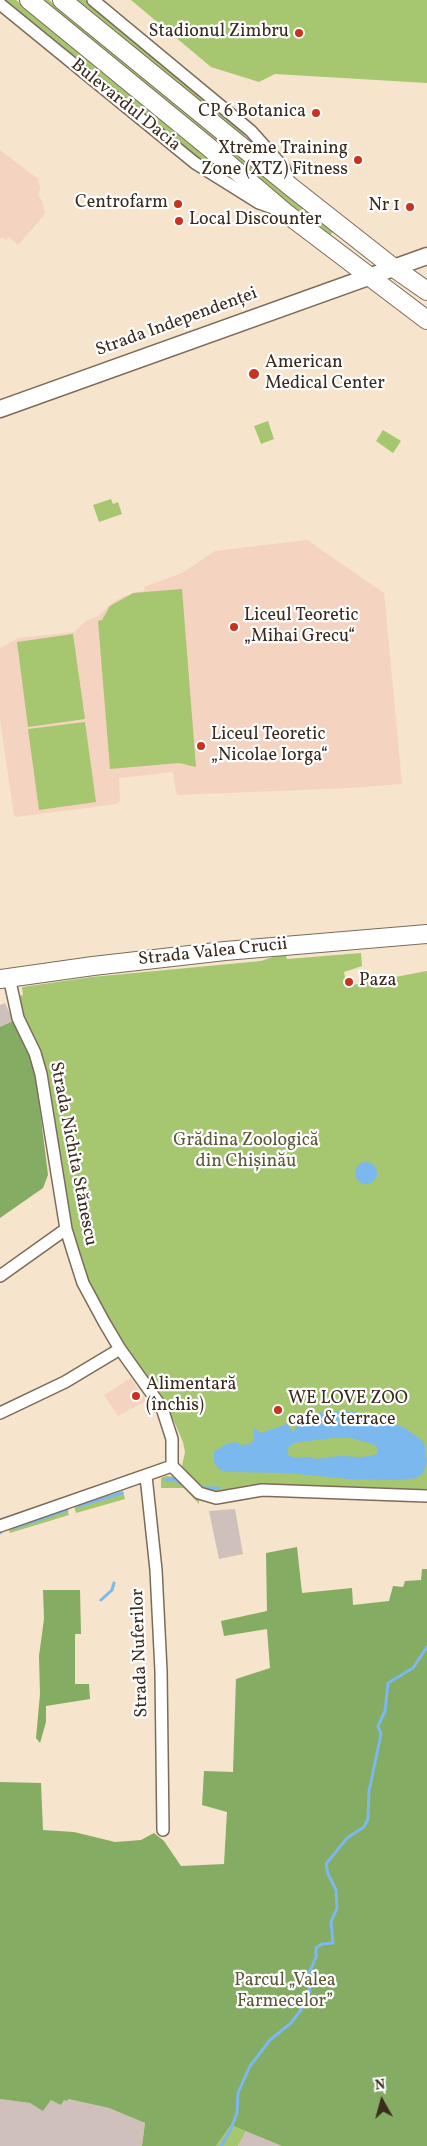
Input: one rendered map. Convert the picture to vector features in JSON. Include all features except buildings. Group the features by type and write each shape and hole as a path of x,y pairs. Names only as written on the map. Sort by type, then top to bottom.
{"main road":[{"name":"Bulevardul Dacia","path":"29,0 212,149 284,211 369,278 427,320"},
{"path":"62,0 291,186 394,268 427,291"},
{"name":"Strada Independenței","path":"0,409 427,256"},
{"name":"Strada Valea Crucii","path":"4,978 93,966 225,952 427,934"}],"street":[{"path":"94,0 251,131 284,168 291,186"},
{"name":"Bulevardul Dacia","path":"0,4 195,163 259,204 284,211"},
{"name":"Strada Nichita Stănescu","path":"4,978 18,1018 35,1053 41,1074 66,1229 83,1283 120,1349 162,1408 172,1439 172,1466"},
{"path":"0,1276 66,1229"},
{"path":"0,1413 65,1382 120,1349"},
{"path":"0,1526 172,1466 199,1493 216,1498 262,1490 427,1496"},
{"name":"Strada Nuferilor","path":"146,1476 154,1551 161,1671 163,1830"}],"shaded area":[{"path":"0,150 38,179 40,188 38,195 42,201 45,214 18,245 9,237 6,240 2,237 0,239"},
{"path":"307,540 384,593 402,784 178,795 173,772 119,778 120,800 117,804 16,817 14,815 0,720 0,648 19,638 74,632 86,621 98,616 112,603 124,596 144,591 144,587 182,573 215,551"},
{"path":"5,1003 13,1021 0,1027 0,1005"},
{"path":"131,1378 146,1401 118,1416 104,1395"},
{"path":"235,1509 243,1554 219,1559 209,1511"},
{"path":"0,2099 30,2103 43,2110 51,2100 68,2099 109,2108 145,2123 142,2146 0,2146"},
{"path":"246,2131 282,2146 238,2146"}],"green space":[{"path":"5,0 16,0 227,172 227,175 200,159"},
{"path":"40,0 49,0 333,232 329,236"},
{"path":"74,0 85,0 225,115 252,143"},
{"name":"Stadionul Zimbru","path":"131,0 427,0 427,83 275,74 259,82 211,67"},
{"path":"268,421 274,439 261,444 254,426"},
{"path":"383,430 401,441 393,453 376,441"},
{"path":"111,499 113,504 118,502 122,514 99,522 93,505"},
{"path":"182,589 196,767 179,763 110,769 98,621 102,620 110,606 133,593"},
{"path":"73,634 85,719 28,727 17,642"},
{"path":"85,722 96,802 39,810 28,729"},
{"name":"Grădina Zoologică din Chișinău","path":"285,953 287,959 361,953 362,966 344,972 347,986 427,971 427,1493 224,1495 202,1491 184,1473 182,1466 185,1452 183,1442 170,1412 171,1409 115,1334 94,1295 73,1238 48,1082 44,1063 23,1013 20,996 23,995 22,987 92,977 261,961"},
{"path":"13,1021 35,1069 48,1175 43,1188 0,1218 0,1027"},
{"path":"166,1476 176,1477 199,1496 199,1504 184,1488 161,1488 161,1478"},
{"path":"123,1491 125,1499 76,1513 74,1506"},
{"path":"67,1508 69,1515 10,1533 8,1528"},
{"name":"Parcul „Valea Farmecelor”","path":"297,1547 302,1593 352,1588 353,1605 389,1601 393,1586 403,1587 405,1581 421,1580 422,1569 427,1569 427,2146 282,2146 231,2125 216,2146 142,2146 145,2123 109,2108 68,2099 67,2101 64,2100 61,2105 51,2100 43,2111 30,2103 0,2099 0,1782 41,1783 43,1830 74,1832 115,1842 141,1840 154,1833 164,1841 181,1866 224,1864 227,1812 202,1805 204,1771 233,1772 236,1679 270,1668 267,1629 224,1636 221,1621 267,1611 266,1553"},
{"path":"43,1590 80,1590 81,1634 75,1634 75,1684 89,1684 90,1699 46,1706 46,1722 40,1743 36,1738 40,1694 39,1656 44,1619"},
{"path":"231,2125 246,2131 238,2146 216,2146"}],"water":[{"path":"366,1162 374,1165 377,1173 374,1181 366,1184 358,1181 355,1173 358,1165"},
{"path":"348,1411 371,1415 405,1428 424,1442 427,1462 423,1473 417,1478 398,1480 350,1479 287,1473 226,1472 220,1470 214,1463 214,1452 226,1444 236,1442 241,1445 251,1444 254,1439 253,1429 255,1428 260,1433 287,1424 293,1432 303,1419 312,1414","holes":["332,1438 350,1438 369,1443 377,1447 378,1452 375,1455 361,1457 339,1456 317,1459 308,1457 294,1458 287,1454 289,1446 295,1443"]}],"waterway":[{"path":"166,1480 172,1479 184,1485"},
{"path":"199,1486 219,1488"},
{"path":"79,1506 122,1493"},
{"path":"14,1528 67,1510"},
{"path":"101,1600 112,1590 114,1583"},
{"path":"221,2146 230,2131 237,2113 238,2093 250,2066 270,2040 291,2023 304,2006 310,1991 307,1978 316,1957 316,1948 322,1944 333,1943 331,1922 337,1908 336,1890 328,1874 326,1864 347,1838 364,1827 368,1819 369,1791 381,1734 378,1726 385,1711 388,1683 413,1668 427,1647"}],"place":[{"name":"Stadionul Zimbru","path":"299,33"},
{"name":"CP 6 Botanica","path":"316,113"},
{"name":"Xtreme Training Zone (XTZ) Fitness","path":"358,160"},
{"name":"Centrofarm","path":"178,204"},
{"name":"Nr 1","path":"410,207"},
{"name":"Local Discounter","path":"179,221"},
{"name":"American Medical Center","path":"254,374"},
{"name":"Liceul Teoretic „Mihai Grecu“","path":"234,627"},
{"name":"Liceul Teoretic „Nicolae Iorga“","path":"201,746"},
{"name":"Paza","path":"349,982"},
{"name":"Alimentară (închis)","path":"136,1396"},
{"name":"WE LOVE ZOO cafe & terrace","path":"278,1410"}]}
